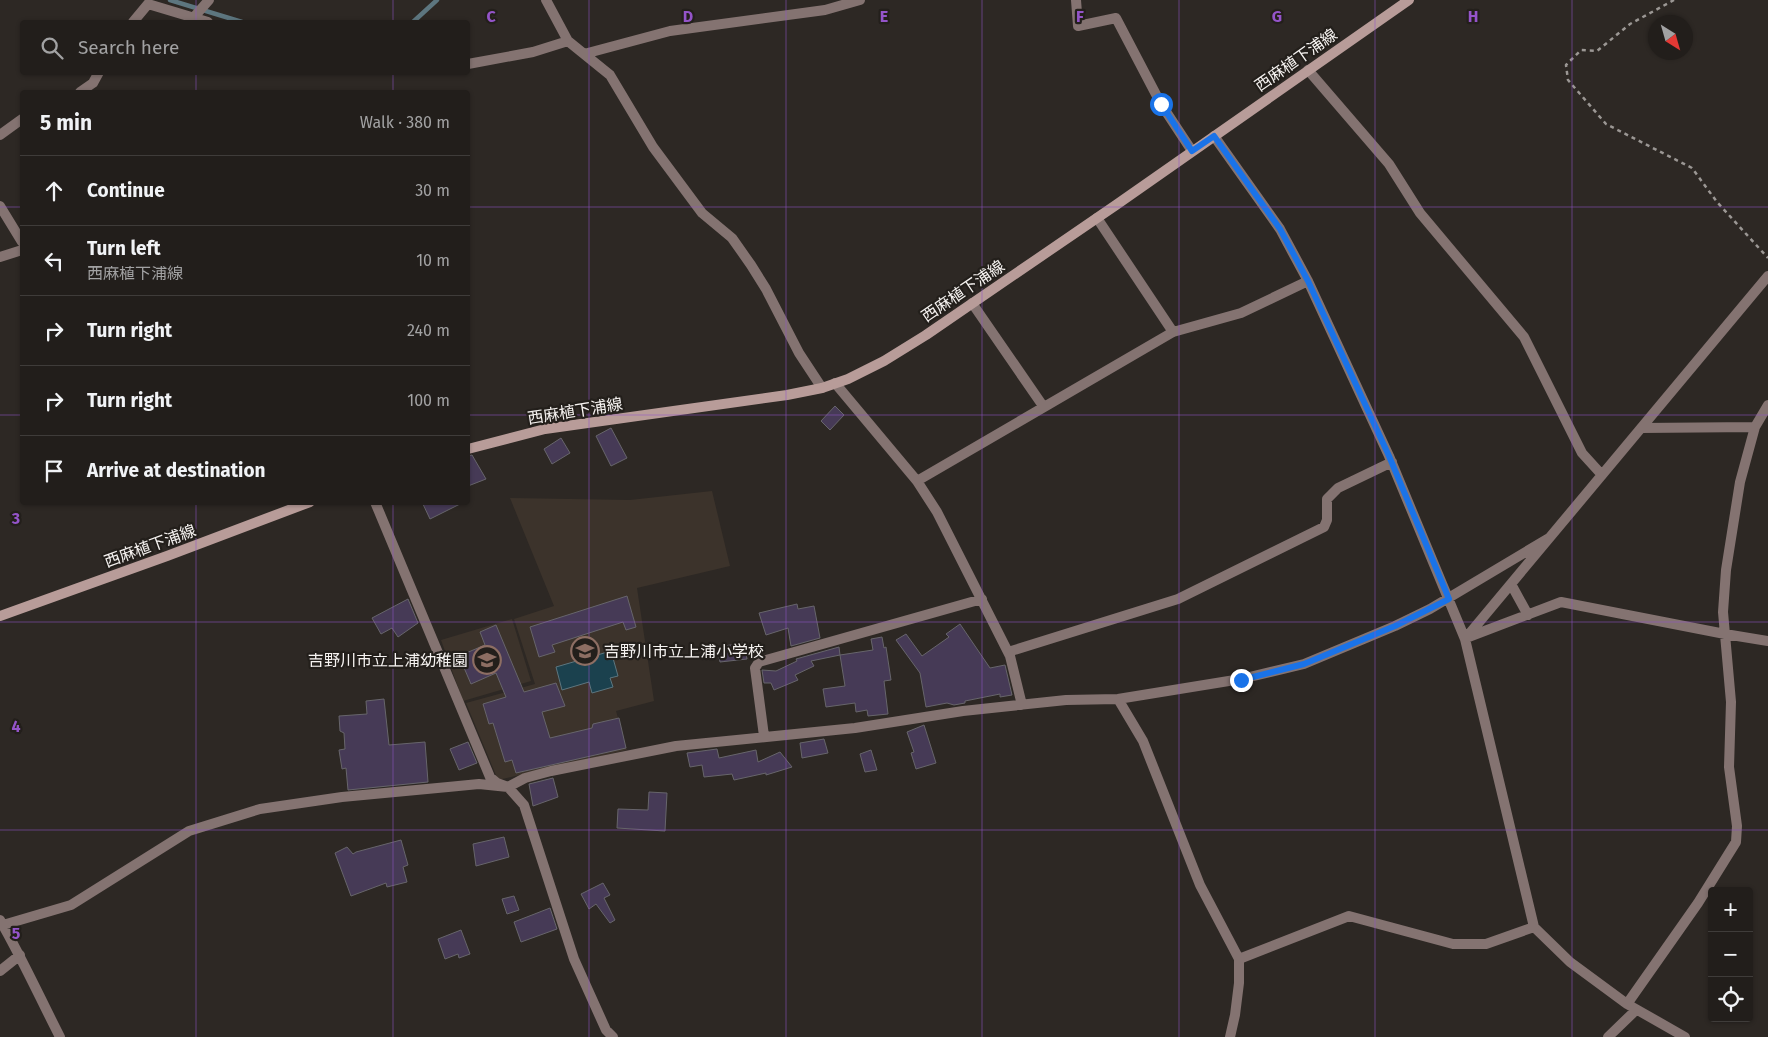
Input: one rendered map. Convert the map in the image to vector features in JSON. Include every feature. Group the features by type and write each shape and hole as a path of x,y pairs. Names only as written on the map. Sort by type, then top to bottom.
{"main road":[{"name":"西麻植下浦線","path":"470,448 545,428 787,395 822,388 884,361 926,335 1097,218 1409,0"},
{"name":"西麻植下浦線","path":"0,616 167,556 300,505"}],"street":[{"path":"546,0 568,41 610,76 653,147 702,213 732,238 752,264 799,353 822,388"},
{"path":"820,0 825,10"},
{"path":"584,54 670,31 825,10 860,0"},
{"path":"1076,0 1078,26 1116,18 1161,104 1192,151"},
{"path":"195,17 208,1"},
{"path":"134,20 148,4 203,20"},
{"path":"470,64 533,52 568,41"},
{"path":"1308,70 1389,164 1420,213 1524,338 1582,454 1602,476"},
{"path":"83,90 93,82 97,75"},
{"path":"0,135 20,120"},
{"path":"1214,136 1280,229 1308,281 1392,462 1449,599 1465,639 1534,927 1570,962 1632,1007 1685,1037"},
{"path":"0,206 20,239"},
{"path":"1097,218 1173,332"},
{"path":"0,257 20,251"},
{"path":"1465,639 1768,276"},
{"path":"917,481 1173,332 1241,313 1308,281"},
{"path":"972,303 1043,406"},
{"path":"834,383 917,481 937,512 1008,652 1022,705"},
{"path":"1608,1037 1632,1007 1736,842 1737,826 1729,767 1731,702 1723,612 1726,570 1740,482 1755,427 1768,405"},
{"path":"1641,428 1755,427"},
{"path":"1008,652 1178,598 1282,548 1324,527 1327,520 1327,499 1338,488 1392,462"},
{"path":"376,505 490,777 497,783 508,787 524,805 574,960 606,1030 613,1037"},
{"path":"60,1037 2,922 71,905 189,831 260,809 342,797 479,784 508,787 525,778 612,758 676,746 855,728 963,711 1066,700 1118,699 1241,680 1304,664 1395,626 1449,599 1549,538"},
{"path":"1511,584 1528,614"},
{"path":"764,736 755,668 759,662 982,599"},
{"path":"1465,639 1561,602 1768,642"},
{"path":"1118,699 1143,741 1200,885 1239,959 1239,983 1230,1037"},
{"path":"1239,959 1349,916 1453,944 1486,944 1534,927"},
{"path":"0,971 20,955"}],"path":[{"path":"1674,0 1630,24 1597,51 1581,50 1566,65 1568,80 1606,124 1692,168 1717,202 1768,258"}],"shaded area":[{"name":"吉野川市立上浦小学校","path":"712,491 730,566 637,588 654,701 616,711 627,750 498,780 466,703 535,684 514,619 554,606 510,498 630,500"},
{"name":"吉野川市立上浦幼稚園","path":"512,619 531,681 463,701 441,640"}],"water":[{"path":"611,651 618,676 610,678 613,687 592,693 589,682 562,690 556,667"}],"building":[{"path":"835,406 844,415 830,430 821,421"},
{"path":"611,428 627,458 611,466 596,436"},
{"path":"561,438 570,453 552,464 544,449"},
{"path":"472,455 486,479 470,485 470,456"},
{"path":"423,505 458,505 430,519"},
{"path":"627,596 636,627 626,630 623,622 552,645 555,652 539,657 530,627"},
{"path":"408,599 418,623 398,637 392,628 381,634 372,618"},
{"path":"797,604 798,609 814,606 820,638 791,646 788,628 766,635 759,613"},
{"path":"960,624 990,668 1005,665 1012,695 1000,697 1000,694 954,705 947,703 926,707 920,673 896,640 906,634 922,656 949,637 946,634"},
{"path":"496,625 524,692 556,683 565,706 542,712 550,738 592,728 593,724 619,718 626,748 516,773 512,760 505,762 493,723 489,724 483,704 506,697 496,673 471,684 459,656 485,645 480,632"},
{"path":"882,637 884,648 886,647 891,680 884,681 888,714 868,716 867,710 856,712 855,703 826,707 823,689 845,686 840,655 873,650 871,639"},
{"path":"744,643 747,659 720,662 717,647"},
{"path":"839,647 840,655 811,661 814,666 795,675 798,680 774,690 771,683 764,683 762,670 776,671 797,661 796,659"},
{"path":"384,699 389,745 425,742 428,782 348,790 346,768 342,769 339,750 345,749 344,733 340,731 339,716 367,714 366,701"},
{"path":"924,725 936,763 916,769 911,753 914,752 907,732"},
{"path":"824,739 828,753 802,758 800,743"},
{"path":"468,742 477,763 459,770 450,749"},
{"path":"717,749 719,758 756,750 758,762 780,752 792,767 766,775 766,773 734,780 732,774 704,777 702,765 690,767 687,753"},
{"path":"871,750 877,770 865,772 860,754"},
{"path":"553,778 558,797 533,806 529,784"},
{"path":"649,792 667,793 665,831 617,828 618,809 648,810"},
{"path":"504,837 509,857 476,866 473,844"},
{"path":"401,840 408,865 403,867 407,882 387,887 386,883 351,896 335,853 347,847 353,854"},
{"path":"603,883 610,895 604,898 615,920 610,923 596,904 589,909 581,894"},
{"path":"514,896 519,910 507,914 502,899"},
{"path":"550,908 557,929 521,942 514,922"},
{"path":"461,930 470,954 459,958 458,954 445,959 438,939"}],"waterway":[{"path":"170,0 235,20"},
{"path":"415,20 437,0"}],"place":[{"name":"吉野川市立上浦小学校","path":"585,651"},
{"name":"吉野川市立上浦幼稚園","path":"487,660"}],"route":[{"path":"1161,104 1192,151 1214,136 1280,229 1308,281 1389,456 1449,599 1395,626 1304,664 1241,680"}]}
